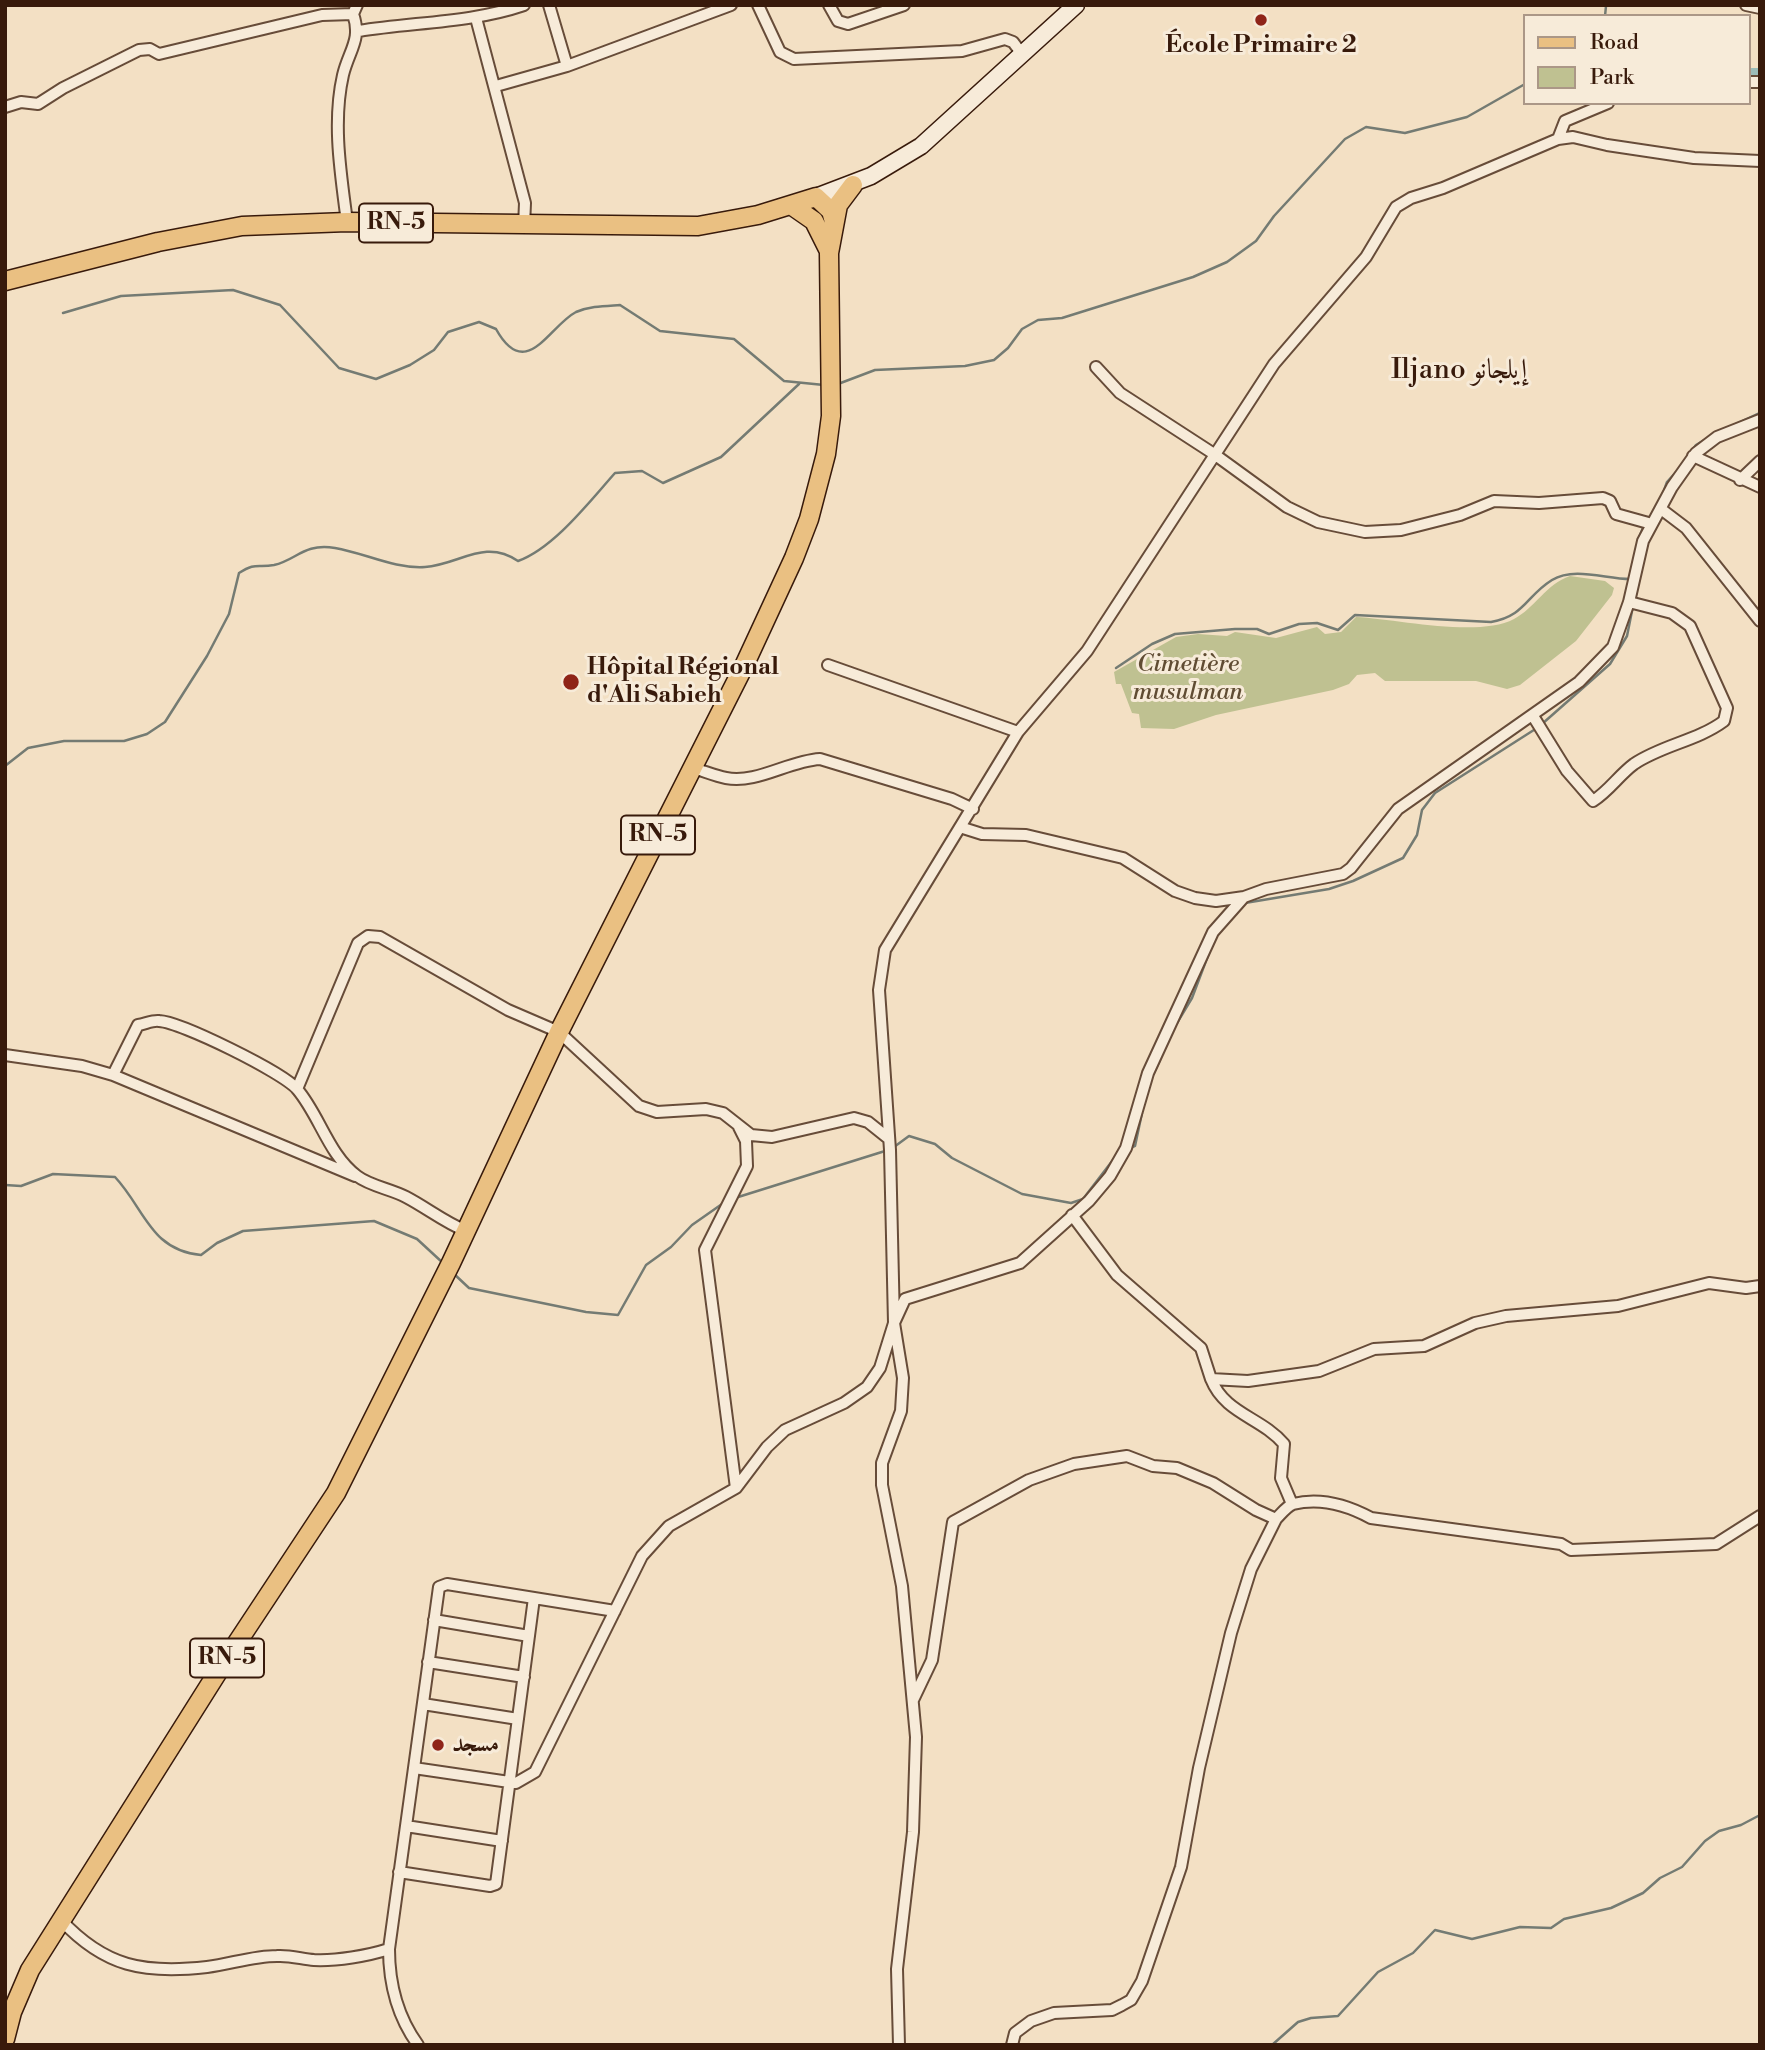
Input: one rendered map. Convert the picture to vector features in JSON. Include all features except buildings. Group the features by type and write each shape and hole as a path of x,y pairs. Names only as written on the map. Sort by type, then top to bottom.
{"main road":[{"name":"RN-5","path":"5,281 199,233 254,225 347,222 698,226 728,222 853,185 889,167 921,146 1075,6"},
{"path":"834,222 838,205 853,185"},
{"path":"816,197 831,211 834,222"},
{"name":"RN-5","path":"791,205 814,221 829,253"},
{"name":"RN-5","path":"5,2039 12,2012 30,1970 221,1667 336,1493 448,1269 559,1032 744,667 809,519 826,454 832,365 829,253 834,222"}],"street":[{"path":"359,31 417,22 476,18 524,5"},
{"path":"549,5 567,66"},
{"path":"691,5 695,18"},
{"path":"496,86 567,66 731,5"},
{"path":"758,5 780,52 794,59 962,51 1005,38 1013,42 1023,54"},
{"path":"829,5 838,20 849,24 904,5"},
{"path":"1746,5 1760,8"},
{"path":"5,107 21,102 38,104 63,88 139,50 150,49 159,54 355,9 359,31 343,76 338,114 347,222"},
{"path":"476,18 525,204 524,226"},
{"path":"1558,138 1564,121 1603,105"},
{"path":"899,2045 897,1969 914,1832 916,1737 899,1568 882,1485 884,1454 901,1411 903,1378 894,1323 888,1138 879,990 885,950 963,828 1018,732 1087,651 1274,364 1366,257 1396,207 1411,198 1443,188 1558,138 1573,137 1694,158 1760,161"},
{"path":"1097,367 1120,393 1214,454 1287,507 1318,522 1348,529 1401,530 1460,515 1494,501 1526,504 1603,498 1610,501 1616,514 1652,524"},
{"path":"963,828 982,834 1026,835 1123,858 1175,891 1216,901 1343,874 1398,809 1579,682 1613,647 1629,601 1643,541 1693,456 1717,437 1760,420"},
{"path":"1693,456 1760,487"},
{"path":"1740,480 1760,461"},
{"path":"1661,509 1686,528 1760,621"},
{"path":"1533,716 1567,771 1593,801 1634,764 1677,743 1701,736 1724,721 1727,708 1689,626 1672,613 1629,601"},
{"path":"828,665 1018,732"},
{"path":"693,768 727,779 749,778 820,759 952,799 973,809"},
{"path":"414,1768 510,1783 516,1783 536,1772 642,1556 669,1526 736,1488 767,1447 785,1430 844,1403 867,1387 880,1368 894,1323 905,1299 1020,1263 1089,1201 1110,1176 1126,1148 1140,1094 1162,1038 1192,983 1213,932 1244,897"},
{"path":"297,1089 358,943 368,936 380,937 508,1010 559,1032 639,1106 657,1112 706,1109 723,1113 751,1135 772,1137 854,1118 868,1122 888,1138"},
{"path":"113,1075 138,1025 160,1021 237,1051 286,1079 297,1089 319,1121 330,1146 358,1177"},
{"path":"5,1055 82,1066 113,1075 407,1197 445,1222 466,1231"},
{"path":"736,1488 705,1250 747,1166 746,1141 738,1125"},
{"path":"1072,1215 1116,1275 1200,1348 1218,1397 1276,1434 1284,1444 1281,1478 1292,1504"},
{"path":"1211,1379 1248,1381 1319,1371 1374,1349 1424,1346 1475,1323 1506,1315 1618,1306 1709,1283 1746,1288 1760,1286"},
{"path":"912,1703 932,1660 953,1522 1029,1480 1074,1464 1127,1456 1153,1466 1177,1468 1189,1473 1276,1519"},
{"path":"1012,2045 1016,2033 1031,2021 1054,2013 1112,2010 1131,2000 1142,1981 1181,1867 1199,1768 1228,1646 1251,1569 1276,1519 1292,1504 1328,1501 1351,1507 1370,1518 1561,1544 1571,1550 1716,1544 1760,1516"},
{"path":"418,2045 402,2018 392,1989 389,1948 439,1587 447,1584 615,1611"},
{"path":"399,1872 490,1886 496,1884 534,1598"},
{"path":"434,1620 529,1636"},
{"path":"428,1662 524,1677"},
{"path":"423,1704 518,1719"},
{"path":"406,1826 502,1841"},
{"path":"61,1920 85,1946 124,1965 162,1969 208,1966 279,1955 317,1960 389,1948"}],"green space":[{"name":"Cimetière musulman","path":"1570,576 1605,581 1614,588 1612,595 1576,641 1520,685 1507,689 1476,681 1385,681 1375,673 1357,675 1349,684 1333,690 1216,715 1174,729 1141,728 1139,714 1132,713 1121,684 1116,684 1114,672 1176,637 1198,634 1227,636 1235,632 1276,638 1317,627 1325,634 1341,632 1356,617 1437,626 1480,627 1514,619 1554,585"}],"waterway":[{"path":"1605,14 1606,6"},
{"path":"1751,73 1760,73"},
{"path":"838,384 875,370 965,366 994,360 1008,348 1022,329 1038,320 1062,318 1193,277 1227,262 1256,241 1274,216 1345,139 1366,127 1405,133 1467,117 1524,85"},
{"path":"63,313 121,296 233,290 280,305 339,368 376,379 410,365 434,350 448,332 479,322 496,329 507,344 517,351 527,351 537,346 576,312 592,307 620,305 660,331 734,339 784,381 824,385"},
{"path":"5,766 28,748 64,741 124,741 147,734 165,722 207,656 229,614 239,573 253,566 282,563 308,550 324,547 413,567 437,565 483,552 506,555 518,561 545,546 558,535 615,473 642,471 663,483 721,457 799,384"},
{"path":"1734,425 1760,413"},
{"path":"1682,464 1696,445 1706,439"},
{"path":"1662,496 1667,482 1676,472"},
{"path":"1639,538 1644,525"},
{"path":"1116,668 1152,644 1175,634 1235,629 1257,629 1269,634 1299,624 1317,623 1338,630 1355,615 1491,622 1511,615 1543,586 1561,576 1581,574 1632,579"},
{"path":"1542,724 1610,664 1627,636 1633,606"},
{"path":"1245,903 1329,889 1403,858 1417,835 1422,810 1435,793 1537,728"},
{"path":"1177,1023 1192,998 1209,953"},
{"path":"1152,1077 1160,1060"},
{"path":"1131,1148 1135,1146 1142,1113"},
{"path":"894,1147 909,1136 935,1144 952,1158 1022,1194 1071,1203 1083,1199 1116,1156"},
{"path":"735,1198 885,1151"},
{"path":"5,1185 21,1186 53,1174 115,1177 159,1237 184,1252 201,1255 217,1243 243,1231 374,1221 417,1239 443,1263"},
{"path":"453,1273 469,1288 586,1312 618,1315 646,1265 671,1247 692,1225 722,1204"},
{"path":"1272,2045 1298,2022 1338,2016 1378,1972 1413,1953 1435,1930 1472,1939 1520,1927 1551,1928 1564,1919 1611,1908 1643,1893 1660,1878 1682,1867 1705,1841 1719,1831 1741,1825 1760,1815"}],"place":[{"name":"École Primaire 2","path":"1261,20"},
{"name":"Hôpital Régional d'Ali Sabieh","path":"571,682"},
{"name":"مسجد","path":"438,1745"}],"district":[{"name":"Iljano إيلجانو","path":"1459,371"}]}
